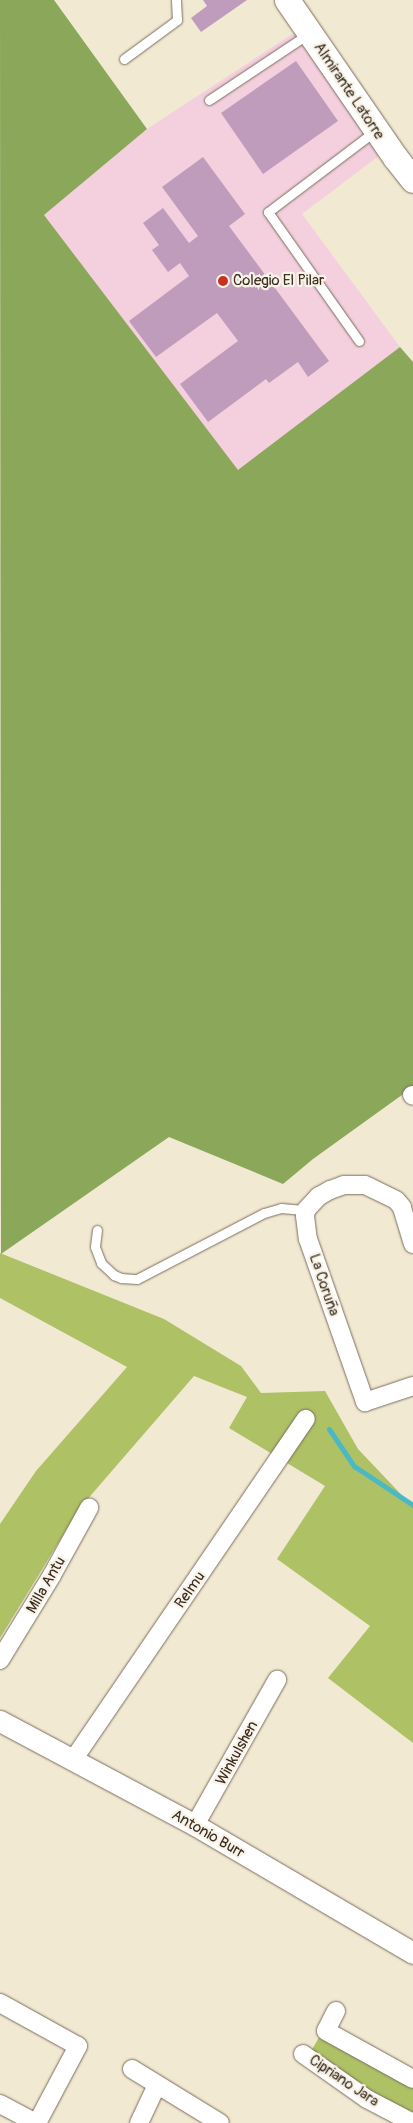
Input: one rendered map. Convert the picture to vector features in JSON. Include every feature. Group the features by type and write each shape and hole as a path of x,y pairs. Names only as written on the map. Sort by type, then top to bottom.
{"main road":[{"name":"Almirante Latorre","path":"287,0 413,180"}],"street":[{"path":"306,1210 319,1196 344,1184 365,1185 396,1200 402,1207 413,1244"},
{"name":"La Coruña","path":"306,1210 308,1239 364,1402 413,1386"},
{"name":"Relmu","path":"73,1760 306,1419"},
{"name":"Milla Antu","path":"0,1660 48,1583 89,1508"},
{"name":"Winkulshen","path":"195,1825 277,1680"},
{"name":"Antonio Burr","path":"0,1721 195,1825 413,1953"},
{"path":"0,2003 78,2046 36,2123 0,2104"},
{"path":"336,2011 326,2031 413,2079"},
{"name":"Cipriano Jara","path":"302,2054 367,2099 413,2123"},
{"path":"132,2069 220,2123"},
{"path":"138,2123 158,2085"}],"lane":[{"path":"124,59 177,20 176,0"},
{"path":"208,100 310,33"},
{"path":"359,341 268,212 377,130"},
{"path":"97,1230 95,1248 101,1263 114,1275 121,1278 137,1279 264,1213 281,1208 306,1210"}],"shaded area":[{"name":"Colegio El Pilar","path":"297,31 380,155 302,214 400,347 238,471 44,215 147,129"}],"green space":[{"path":"0,0 54,0 147,129 44,215 238,470 400,347 413,362 413,1087 313,1159 283,1184 169,1137 1,1254"},
{"path":"0,1253 164,1319 241,1366 261,1393 325,1391 358,1449 413,1507 413,1743 328,1678 370,1626 277,1559 325,1486 229,1428 247,1397 194,1376 79,1509 0,1638 0,1524 36,1471 127,1367 0,1298"},
{"path":"322,2032 413,2083 413,2120 309,2055"}],"building":[{"path":"203,0 247,0 201,32 191,18 207,6"},
{"path":"296,61 338,121 263,174 221,113"},
{"path":"203,157 245,214 229,226 329,361 308,377 298,362 269,383 266,379 208,422 180,384 238,341 217,313 156,357 129,321 189,276 180,263 168,272 152,250 159,245 143,223 163,208 189,243 198,236 162,187"}],"waterway":[{"path":"329,1429 354,1466 413,1505"}],"place":[{"name":"Colegio El Pilar","path":"223,281"}]}
